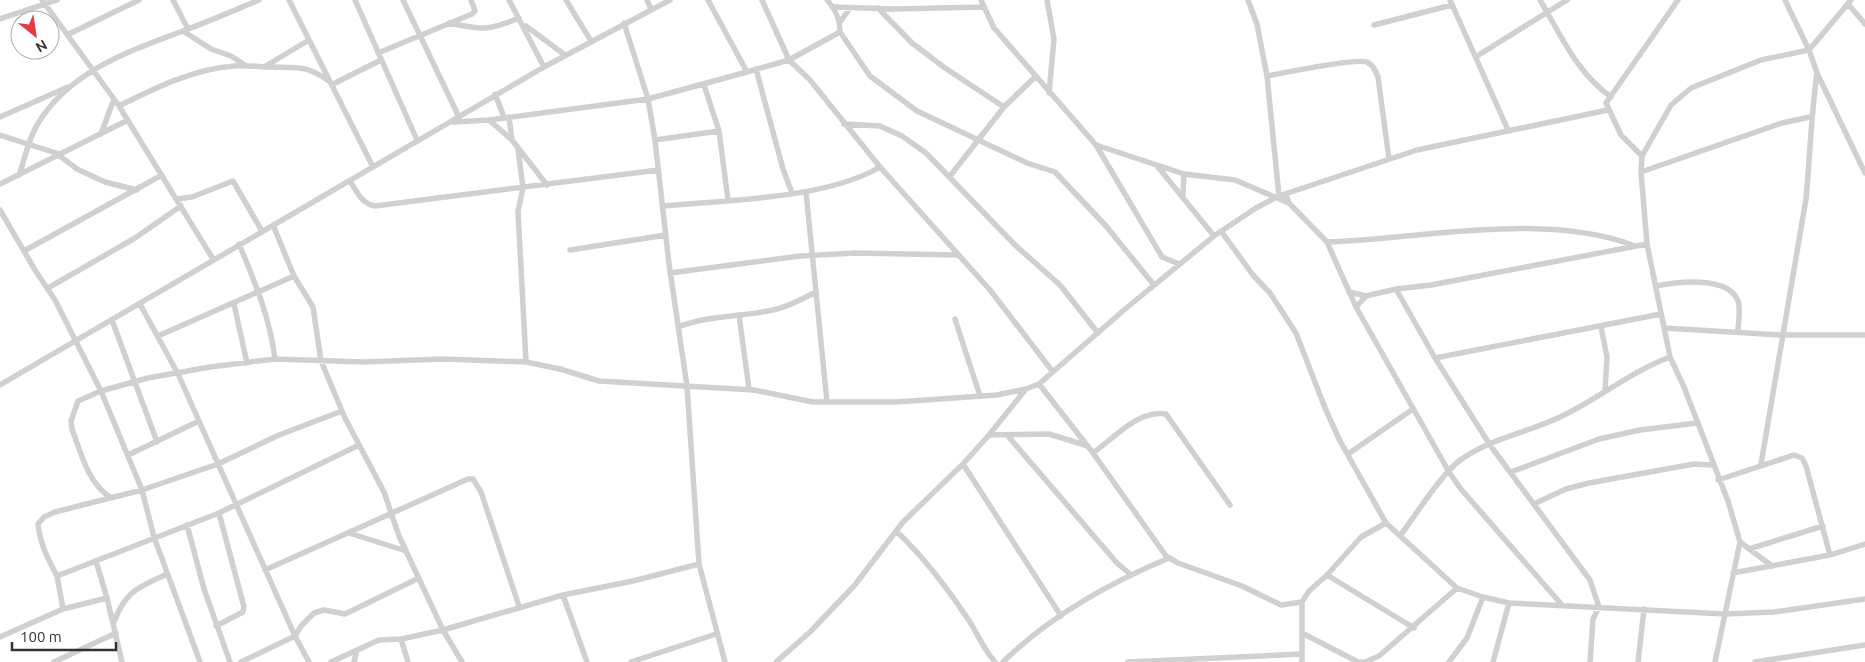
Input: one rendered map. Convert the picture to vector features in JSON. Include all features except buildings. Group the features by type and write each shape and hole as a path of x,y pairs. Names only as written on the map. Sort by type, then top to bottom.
{"street":[{"path":"0,19 44,2 57,0"},
{"path":"69,34 139,0"},
{"path":"173,0 186,30 211,49 231,56 247,66"},
{"path":"19,175 37,125 72,85 93,69 153,41 186,30 259,0"},
{"path":"289,0 333,84 373,167"},
{"path":"355,0 417,140"},
{"path":"403,0 459,117"},
{"path":"378,53 472,14 475,11 471,0"},
{"path":"509,0 524,25 544,66"},
{"path":"566,0 592,41"},
{"path":"648,0 651,9"},
{"path":"0,385 74,340 140,304 213,259 451,122 495,94 624,23 670,0"},
{"path":"708,0 747,72"},
{"path":"762,0 789,60 810,80 880,167 990,290 1053,372"},
{"path":"827,0 834,7 840,22 840,32 870,76 917,111 1027,163 1055,172 1116,238 1154,285"},
{"path":"894,0 896,9"},
{"path":"981,0 994,28 1096,145 1171,270"},
{"path":"1047,0 1054,39 1049,93"},
{"path":"1248,0 1256,24 1267,76 1280,196 1289,203"},
{"path":"1540,0 1576,63 1594,84 1610,97"},
{"path":"1477,56 1566,0"},
{"path":"1642,156 1621,136 1606,103 1678,0"},
{"path":"1785,0 1809,50 1817,73 1865,173"},
{"path":"44,2 69,34 119,106 213,259"},
{"path":"1374,25 1451,2 1477,56 1508,130"},
{"path":"1715,662 1740,542 1734,518 1712,465 1684,387 1670,357 1647,244 1641,172 1642,156 1671,105 1691,88 1761,60 1809,50 1849,2 1865,24"},
{"path":"834,7 896,9 984,7"},
{"path":"840,22 850,8"},
{"path":"878,8 912,43 945,68 1004,107"},
{"path":"449,23 480,30 492,29 519,18"},
{"path":"624,23 648,99 655,140 670,273 687,386 699,564 716,634 725,662"},
{"path":"524,25 565,55"},
{"path":"451,122 488,120 648,99 789,60 840,32"},
{"path":"264,67 309,40"},
{"path":"333,84 381,60"},
{"path":"1267,76 1319,66 1365,61 1374,67 1378,77 1389,159"},
{"path":"119,106 152,89 199,72 229,66 306,68 315,71 333,84"},
{"path":"756,69 783,169 792,193"},
{"path":"1761,464 1806,199 1810,162 1810,117 1817,73"},
{"path":"950,176 1004,107 1035,77"},
{"path":"0,117 72,85"},
{"path":"704,85 719,131 728,200"},
{"path":"495,94 506,117 512,140"},
{"path":"101,135 114,99"},
{"path":"110,497 101,492 94,482 72,430 71,421 78,401 101,391 135,382 247,362 275,359 321,361 442,359 526,362 560,369 599,381 749,389 780,393 813,402 896,402 980,396 1026,389 1039,384 1171,270 1214,236 1256,208 1280,196 1389,159 1508,130 1608,110"},
{"path":"1641,172 1782,123 1810,117"},
{"path":"0,184 61,156 128,120"},
{"path":"488,120 512,140 547,185"},
{"path":"844,124 880,126 902,136 926,153 1015,245 1060,284 1098,333"},
{"path":"655,140 719,131"},
{"path":"0,135 61,156 76,169 90,176 137,190"},
{"path":"1096,145 1184,174 1235,180 1280,196 1289,203 1327,242 1356,306 1449,472 1460,488 1562,605"},
{"path":"518,148 523,188 518,211 518,240 526,362"},
{"path":"663,206 806,192 862,178 880,167"},
{"path":"1158,167 1183,195 1214,236"},
{"path":"350,181 363,201 368,205 376,206 658,170"},
{"path":"1183,195 1184,174"},
{"path":"24,251 162,175"},
{"path":"177,199 192,197 233,181 262,231"},
{"path":"806,192 827,402"},
{"path":"48,288 134,238 181,206"},
{"path":"0,210 48,288 101,391 142,490 154,537 200,662"},
{"path":"273,225 294,276 313,307 321,361 342,411 384,492 406,551 443,630 462,662"},
{"path":"1327,242 1376,240 1483,228 1573,232 1610,238 1635,246"},
{"path":"1221,231 1270,293 1296,333 1325,408 1386,523 1457,588 1483,597 1509,602 1725,614 1774,612 1865,599"},
{"path":"570,250 666,235"},
{"path":"239,244 259,293 272,336 275,359"},
{"path":"1349,292 1366,296 1647,244"},
{"path":"670,273 811,256 856,253 957,255"},
{"path":"1162,257 1180,264"},
{"path":"158,336 294,276"},
{"path":"1656,286 1696,281 1721,287 1734,295 1739,302 1738,332"},
{"path":"1396,289 1435,358 1490,445 1590,580 1598,606 1594,619 1590,662"},
{"path":"678,327 707,318 786,307 816,292"},
{"path":"1356,306 1366,296"},
{"path":"140,304 178,374 238,504 295,636 309,662"},
{"path":"234,304 247,362"},
{"path":"739,314 749,389"},
{"path":"1435,358 1661,314"},
{"path":"112,320 156,442"},
{"path":"955,320 980,396"},
{"path":"1601,327 1607,357 1605,391"},
{"path":"1664,328 1782,335 1865,335"},
{"path":"1400,536 1449,472 1470,453 1523,430 1558,418 1645,366 1670,357"},
{"path":"1039,384 1094,453 1169,558 1242,586 1281,605 1302,602"},
{"path":"776,662 810,632 854,586 896,531 964,464 1026,389"},
{"path":"1348,454 1413,409"},
{"path":"63,608 57,576 44,550 38,524 44,517 55,512 142,490 218,464 279,435 342,411"},
{"path":"1094,453 1145,416 1155,412 1166,414 1230,505"},
{"path":"128,455 199,421"},
{"path":"1510,472 1599,439 1640,430 1697,423"},
{"path":"989,435 1049,434 1088,446"},
{"path":"1007,435 1098,542 1130,574"},
{"path":"57,576 219,513 359,445"},
{"path":"1718,480 1761,464 1794,455 1802,458 1824,526 1830,555"},
{"path":"964,464 1061,616"},
{"path":"1534,504 1566,489 1589,483 1694,464 1712,465"},
{"path":"266,570 468,478 473,479 481,492 520,606"},
{"path":"216,626 242,612 244,607 219,513"},
{"path":"1302,662 1302,602 1309,591 1327,575 1361,537 1370,530 1386,523"},
{"path":"187,525 216,626 230,662"},
{"path":"1749,549 1824,526"},
{"path":"896,531 913,547 968,620 980,644 995,662"},
{"path":"349,533 406,551"},
{"path":"1740,542 1772,566"},
{"path":"1733,573 1830,555 1865,544"},
{"path":"1003,662 1079,602 1130,574 1169,558"},
{"path":"96,562 114,623 122,662"},
{"path":"331,662 378,640 401,639 443,630 520,606 563,595 643,579 699,564"},
{"path":"114,623 121,603 126,597 167,574"},
{"path":"1327,575 1414,628"},
{"path":"241,662 295,636 301,626 314,613 324,610 344,614 419,578"},
{"path":"1302,633 1358,662 1365,662 1379,656 1414,628 1457,588"},
{"path":"563,595 587,662"},
{"path":"1449,662 1466,638 1483,597"},
{"path":"0,637 63,608 107,598"},
{"path":"1493,662 1509,602"},
{"path":"1638,662 1644,609"},
{"path":"54,662 116,633"},
{"path":"631,662 716,634"},
{"path":"401,639 408,662"},
{"path":"1755,662 1865,645"},
{"path":"354,662 357,650"},
{"path":"1128,662 1302,654"},
{"path":"1379,656 1384,662"}]}
